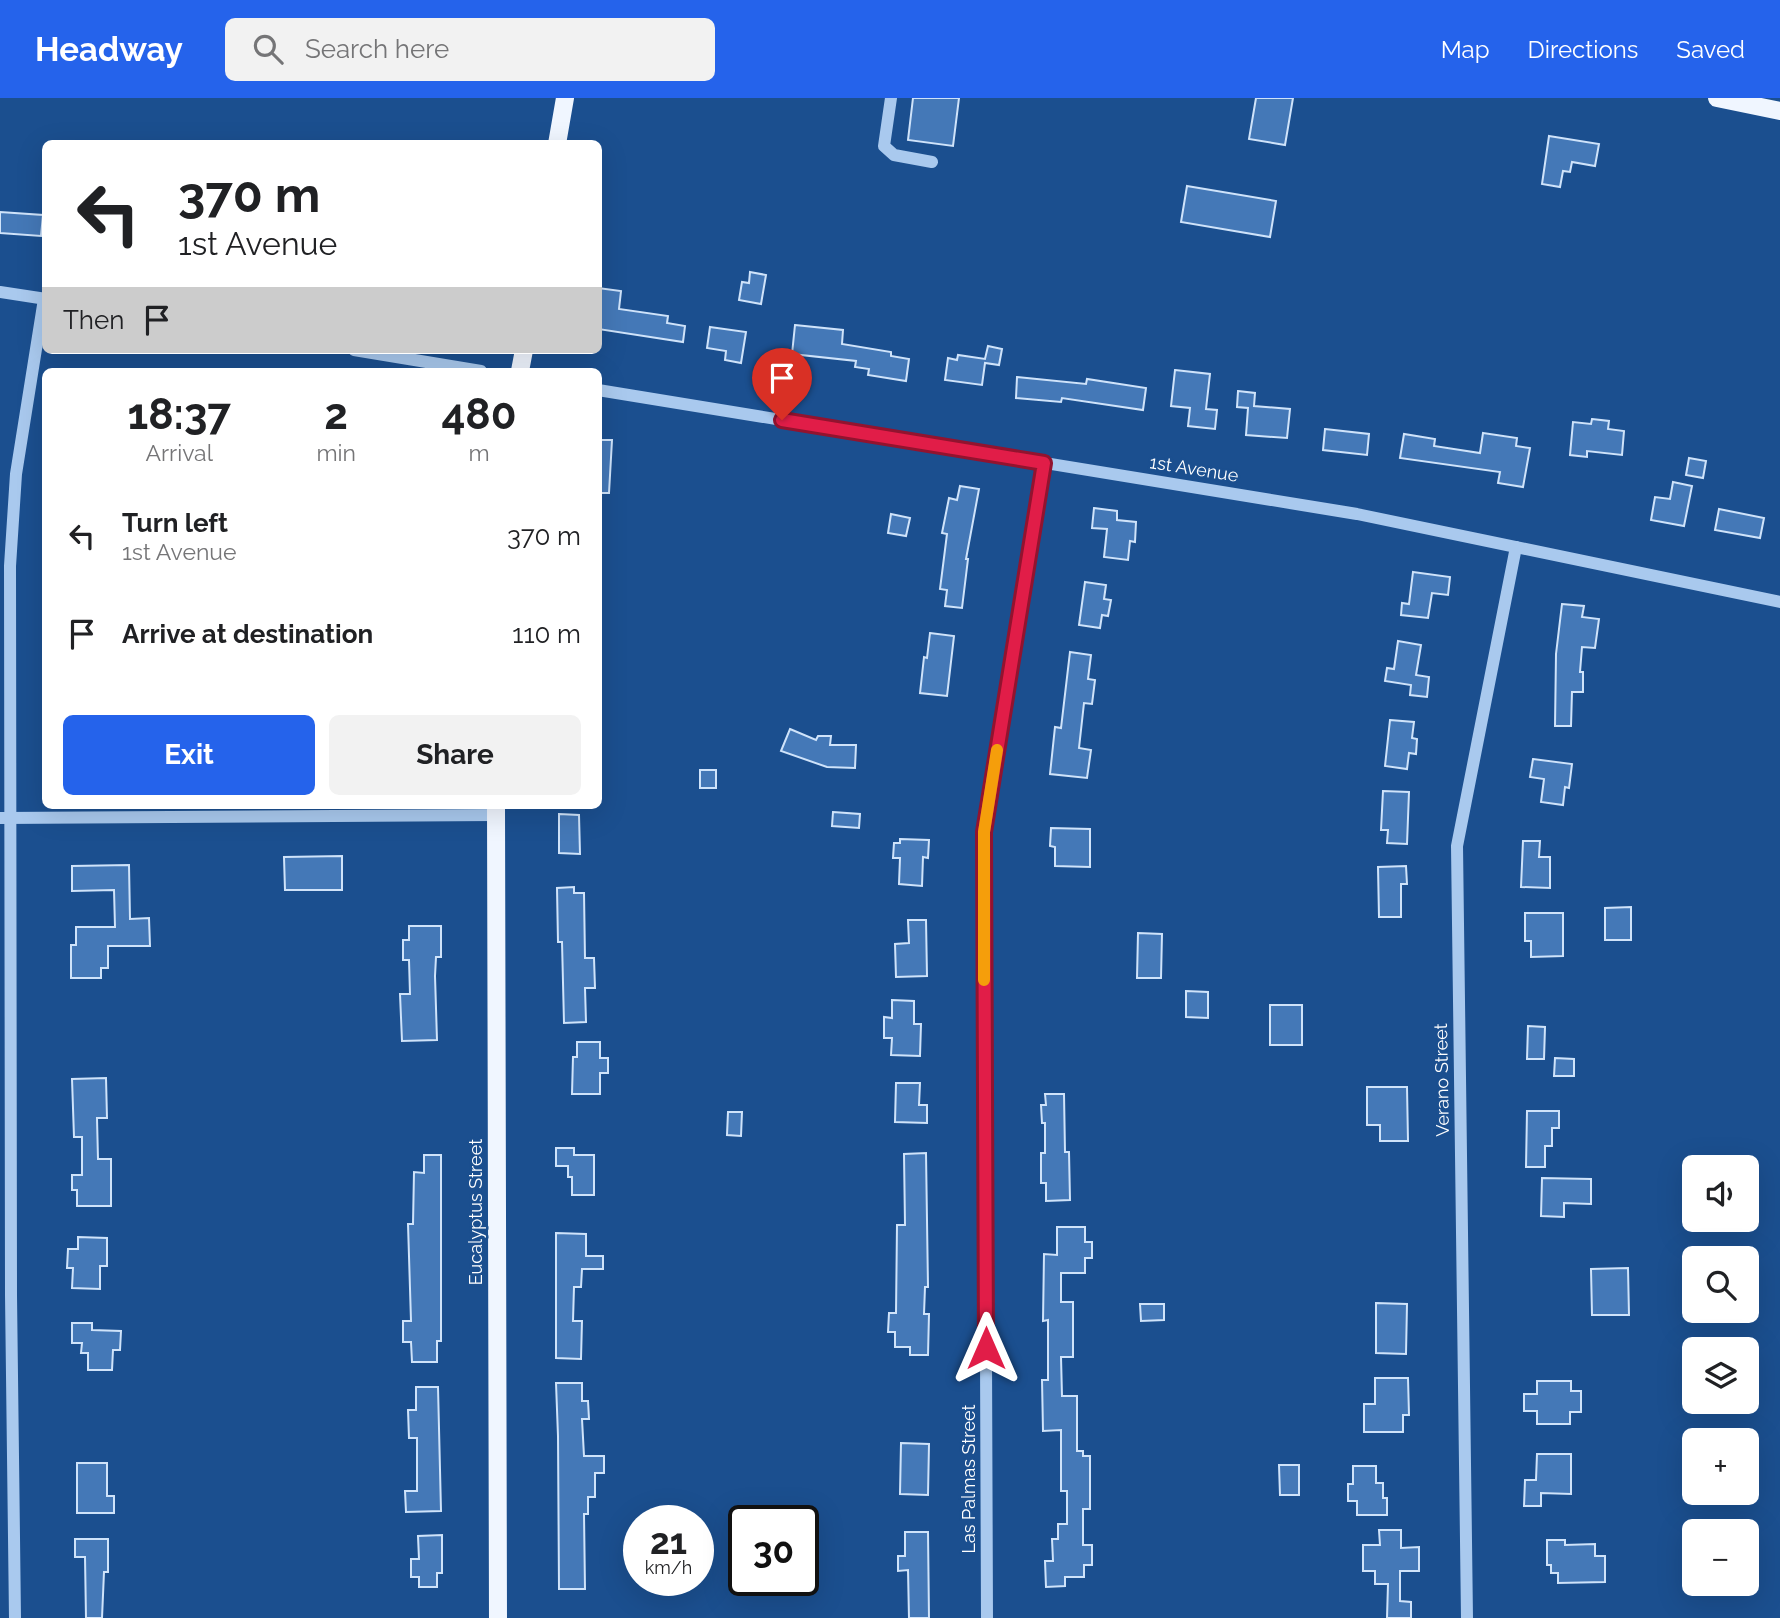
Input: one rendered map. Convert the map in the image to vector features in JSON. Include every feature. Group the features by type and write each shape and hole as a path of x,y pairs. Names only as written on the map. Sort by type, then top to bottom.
{"main road":[{"path":"558,140 565,98"},
{"path":"1717,98 1780,111"},
{"name":"Eucalyptus Street","path":"496,810 498,1618"}],"street":[{"path":"891,98 884,146 894,155 932,162"},
{"path":"0,292 42,299"},
{"path":"15,1618 6,1295 6,818 10,566 12,506 42,316"},
{"path":"378,354 463,368"},
{"name":"1st Avenue","path":"602,391 1357,514 1780,602"},
{"name":"Las Palmas Street","path":"987,1618 984,832 1044,463"},
{"name":"Verano Street","path":"1467,1618 1457,846 1516,547"},
{"path":"6,818 496,810"}],"building":[{"path":"913,98 959,98 953,146 908,140"},
{"path":"1256,98 1293,98 1285,145 1249,139"},
{"path":"1549,136 1599,144 1595,166 1572,162 1570,172 1563,171 1560,187 1542,184"},
{"path":"1187,186 1276,201 1270,237 1181,222"},
{"path":"0,212 42,215 41,236 0,233"},
{"path":"750,272 766,275 761,304 739,300 742,282 749,283"},
{"path":"602,289 621,291 619,309 668,316 667,323 685,326 683,342 602,330"},
{"path":"795,325 843,330 842,344 891,352 891,356 909,359 906,381 868,375 869,369 855,367 856,361 792,354"},
{"path":"710,327 746,332 741,363 725,360 726,351 707,348"},
{"path":"988,346 1002,349 999,365 985,363 982,385 945,380 948,358 957,360 958,355 985,359"},
{"path":"1175,370 1210,374 1206,409 1217,410 1215,429 1188,426 1190,408 1171,406"},
{"path":"1017,377 1086,384 1087,379 1146,388 1143,410 1062,398 1061,402 1016,398"},
{"path":"1238,391 1255,393 1254,406 1290,409 1287,438 1246,435 1248,408 1237,407"},
{"path":"1592,419 1609,421 1608,429 1624,431 1622,455 1587,451 1587,457 1570,455 1573,422 1591,424"},
{"path":"1325,429 1369,434 1367,455 1323,450"},
{"path":"1483,433 1517,438 1516,446 1530,448 1523,487 1498,483 1500,472 1400,458 1404,434 1435,439 1434,446 1480,453"},
{"path":"602,440 612,440 609,493 602,493"},
{"path":"1689,458 1706,461 1703,478 1686,475"},
{"path":"1673,482 1692,486 1684,526 1651,520 1655,497 1670,499"},
{"path":"960,486 979,489 966,559 962,608 945,606 947,590 940,589 947,534 942,533 949,498 957,500"},
{"path":"1094,508 1117,511 1117,520 1136,522 1135,542 1130,541 1128,560 1104,557 1107,529 1092,528"},
{"path":"1719,509 1764,518 1760,538 1715,530"},
{"path":"891,514 910,518 906,536 888,533"},
{"path":"1413,572 1450,577 1448,595 1432,593 1428,618 1401,615 1402,603 1409,604"},
{"path":"1085,582 1106,585 1104,599 1111,600 1108,616 1102,615 1100,628 1079,625"},
{"path":"1562,604 1584,606 1582,617 1599,619 1595,648 1582,647 1580,672 1583,672 1583,692 1572,692 1571,726 1555,726 1556,654"},
{"path":"930,633 954,636 947,696 920,693"},
{"path":"1398,641 1421,645 1416,675 1429,677 1427,697 1410,695 1411,685 1385,681 1387,668 1394,669"},
{"path":"1070,652 1091,655 1088,679 1095,680 1092,704 1084,703 1079,748 1091,750 1087,778 1050,774 1055,727 1061,728"},
{"path":"1390,720 1414,722 1412,738 1417,739 1416,754 1409,753 1407,769 1385,766"},
{"path":"790,729 816,740 818,736 831,736 830,745 856,745 855,768 827,767 781,751"},
{"path":"1533,759 1572,764 1569,788 1565,787 1563,805 1541,802 1544,779 1530,777"},
{"path":"700,770 716,770 716,788 700,788"},
{"path":"1383,791 1409,792 1407,844 1387,843 1388,830 1381,830"},
{"path":"833,812 860,814 859,828 832,826"},
{"path":"559,814 579,815 580,854 559,853"},
{"path":"1051,828 1090,829 1090,867 1055,866 1055,847 1050,846"},
{"path":"900,839 929,840 928,858 923,857 922,886 899,884 900,858 893,858 894,843 900,843"},
{"path":"1523,841 1540,841 1539,857 1550,857 1550,888 1521,887"},
{"path":"342,856 342,890 285,890 284,857"},
{"path":"129,865 130,919 149,918 150,946 108,946 108,968 101,968 101,978 71,978 71,945 76,945 76,927 115,927 114,890 72,891 72,866"},
{"path":"1406,866 1407,884 1401,884 1401,917 1379,917 1378,867"},
{"path":"574,887 574,893 584,893 585,958 594,958 595,988 585,988 586,1022 564,1023 562,942 558,942 557,888"},
{"path":"1631,907 1631,940 1605,940 1605,908"},
{"path":"1525,913 1563,913 1563,956 1531,957 1531,941 1525,941"},
{"path":"908,920 926,920 927,976 896,977 895,944 909,943"},
{"path":"409,926 441,926 441,957 436,957 435,976 437,1040 402,1041 400,994 410,994 409,960 403,960 403,940 409,940"},
{"path":"1138,933 1162,934 1161,978 1137,978"},
{"path":"1186,991 1208,992 1208,1018 1186,1017"},
{"path":"892,1000 914,1001 914,1024 921,1024 920,1056 891,1055 892,1038 884,1038 884,1017 892,1018"},
{"path":"1270,1005 1302,1005 1302,1045 1270,1045"},
{"path":"1528,1026 1545,1027 1544,1059 1527,1059"},
{"path":"577,1042 600,1042 600,1058 608,1058 608,1073 600,1073 600,1094 572,1094 573,1057 577,1057"},
{"path":"1555,1058 1574,1059 1574,1076 1554,1076"},
{"path":"106,1078 107,1118 97,1118 98,1159 111,1159 111,1206 77,1206 77,1190 72,1190 72,1175 82,1175 82,1137 74,1137 72,1079"},
{"path":"896,1083 920,1083 919,1105 927,1105 927,1123 895,1122"},
{"path":"1367,1087 1407,1087 1408,1141 1380,1141 1380,1125 1367,1125"},
{"path":"1045,1094 1064,1094 1065,1152 1069,1152 1070,1200 1046,1201 1046,1183 1041,1183 1045,1123 1042,1123 1041,1105 1046,1105"},
{"path":"1527,1111 1559,1111 1559,1128 1552,1128 1552,1146 1545,1146 1545,1167 1526,1167"},
{"path":"728,1112 742,1112 741,1136 727,1135"},
{"path":"556,1148 574,1148 574,1155 594,1155 594,1195 572,1195 572,1177 568,1177 568,1166 556,1166"},
{"path":"926,1153 928,1287 925,1287 924,1314 929,1314 928,1355 910,1355 910,1347 895,1347 895,1332 888,1332 889,1313 896,1313 897,1225 905,1225 904,1154"},
{"path":"424,1155 441,1155 441,1341 437,1341 437,1362 412,1362 411,1342 403,1342 403,1321 411,1321 408,1224 413,1224 414,1172 424,1173"},
{"path":"1542,1178 1591,1179 1591,1204 1564,1203 1564,1217 1541,1216"},
{"path":"1057,1227 1085,1227 1085,1242 1092,1242 1092,1258 1085,1258 1085,1273 1061,1273 1061,1302 1073,1302 1073,1357 1061,1357 1062,1396 1077,1396 1077,1451 1083,1451 1083,1456 1090,1456 1090,1509 1083,1509 1083,1545 1092,1545 1092,1565 1084,1565 1084,1577 1065,1577 1065,1586 1046,1587 1045,1561 1053,1561 1052,1539 1058,1539 1058,1524 1067,1524 1067,1491 1061,1491 1061,1430 1043,1431 1042,1380 1048,1380 1048,1320 1043,1321 1044,1254 1057,1255"},
{"path":"556,1233 586,1234 586,1256 603,1256 603,1269 582,1269 581,1287 574,1287 573,1321 582,1321 581,1359 556,1358"},
{"path":"78,1237 107,1238 107,1266 100,1266 100,1289 72,1288 73,1268 67,1268 68,1249 78,1249"},
{"path":"1628,1268 1629,1315 1592,1315 1591,1269"},
{"path":"1376,1303 1407,1304 1406,1354 1376,1353"},
{"path":"1140,1304 1164,1304 1164,1320 1141,1321"},
{"path":"72,1323 92,1323 92,1330 121,1331 120,1350 113,1350 112,1370 88,1370 88,1353 81,1353 82,1343 72,1343"},
{"path":"1375,1378 1408,1378 1409,1415 1403,1415 1403,1432 1364,1432 1364,1404 1375,1404"},
{"path":"1537,1381 1571,1381 1571,1391 1581,1391 1581,1412 1570,1412 1570,1424 1537,1424 1537,1411 1524,1411 1524,1394 1537,1394"},
{"path":"556,1383 582,1383 582,1401 588,1401 589,1419 582,1419 584,1456 604,1456 604,1473 595,1473 595,1497 588,1497 588,1514 584,1514 585,1589 559,1589"},
{"path":"416,1387 438,1387 441,1511 406,1512 405,1491 417,1491 417,1438 409,1438 408,1410 416,1410"},
{"path":"901,1443 929,1444 928,1495 900,1494"},
{"path":"1537,1454 1571,1454 1571,1494 1541,1493 1541,1506 1524,1506 1525,1480 1536,1480"},
{"path":"77,1463 107,1463 107,1496 114,1496 114,1513 77,1513"},
{"path":"1279,1465 1299,1465 1299,1495 1280,1495"},
{"path":"1353,1466 1376,1466 1376,1483 1383,1483 1383,1498 1387,1498 1387,1515 1357,1515 1357,1501 1348,1501 1348,1484 1353,1484"},
{"path":"1379,1530 1401,1530 1401,1548 1419,1547 1419,1571 1400,1571 1400,1601 1411,1602 1411,1618 1387,1618 1388,1584 1375,1584 1375,1571 1363,1571 1363,1545 1380,1545"},
{"path":"905,1532 928,1532 929,1618 909,1618 908,1570 898,1571 898,1556 905,1556"},
{"path":"442,1535 442,1573 437,1573 437,1587 419,1587 419,1577 411,1577 411,1559 419,1559 418,1536"},
{"path":"75,1539 108,1539 108,1572 104,1572 102,1618 86,1618 85,1557 75,1557"},
{"path":"1547,1540 1565,1540 1565,1545 1595,1544 1595,1556 1605,1556 1605,1582 1558,1583 1558,1573 1551,1573 1551,1565 1547,1565"}],"slow traffic":[{"path":"984,980 984,832 997,750"}],"route":[{"path":"782,420 1044,463 984,832 986,1348"}]}
